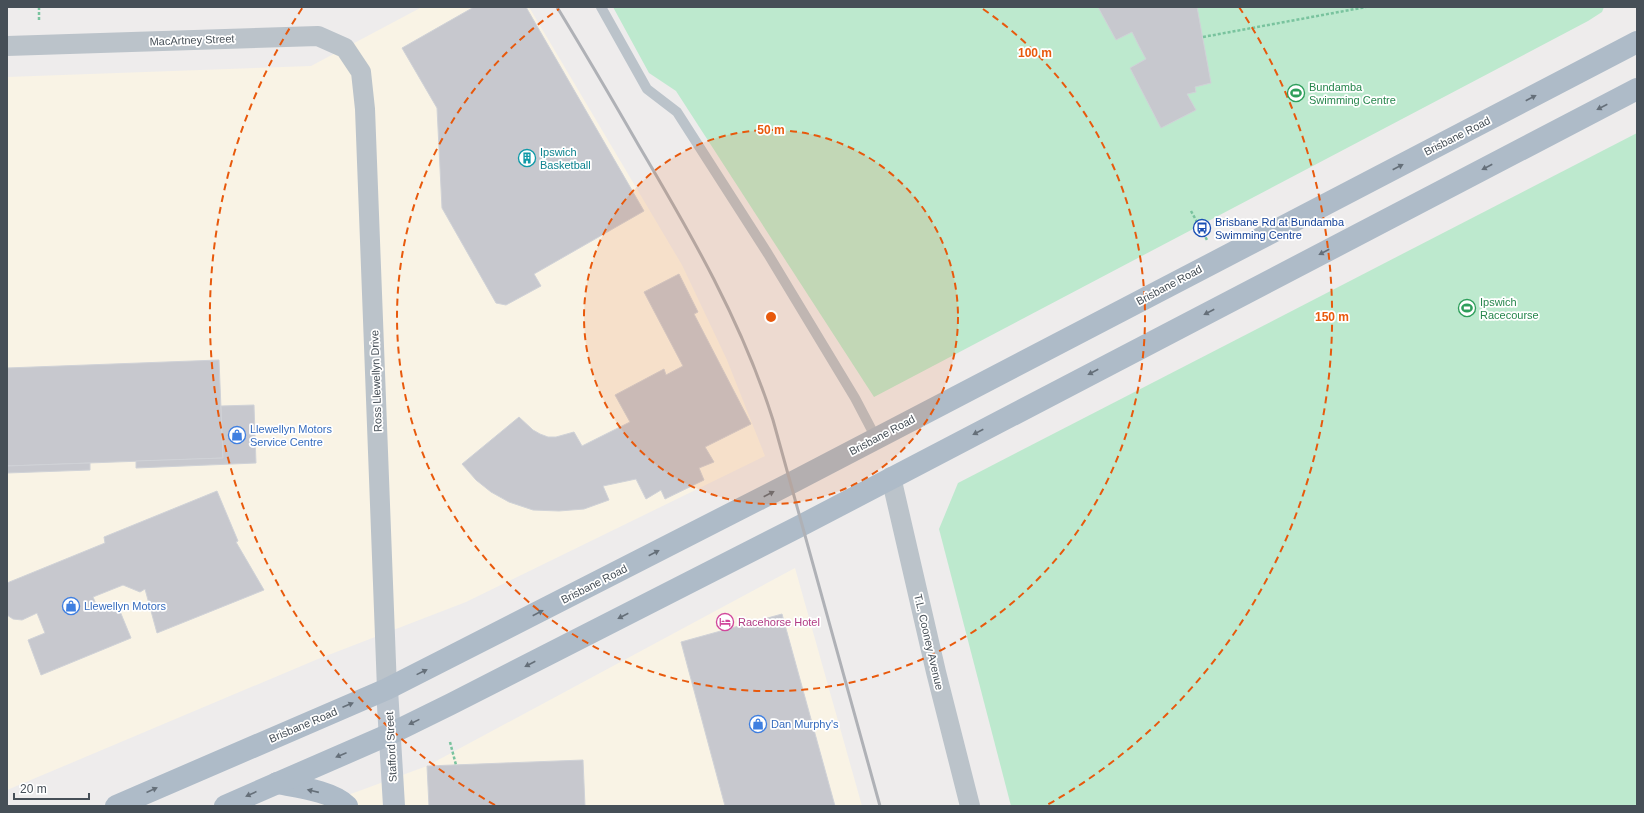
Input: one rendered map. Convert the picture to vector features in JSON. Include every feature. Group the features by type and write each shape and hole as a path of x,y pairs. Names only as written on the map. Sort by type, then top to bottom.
{"main road":[{"name":"Brisbane Road","path":"116,806 387,689 876,438 1637,42"},
{"path":"225,806 390,734 664,595 1637,89"},
{"name":"Stafford Street","path":"387,689 394,806"},
{"path":"277,783 321,793 334,798 347,806"}],"street":[{"name":"MacArtney Street","path":"7,46 318,36 345,48 361,72"},
{"name":"Ross Llewellyn Drive","path":"361,72 366,109 387,689"},
{"name":"T.L. Cooney Avenue","path":"891,477 936,672 970,806"}],"lane":[{"path":"601,7 647,89 677,112 760,241 855,398 876,438"}],"path":[{"path":"1203,37 1366,7"},
{"path":"1191,211 1218,260"},
{"path":"450,742 456,765"}],"shaded area":[{"path":"422,7 529,7 682,265 727,360 765,456 466,602 318,659 7,790 7,77 311,66"},
{"path":"795,568 862,806 318,806 427,766"}],"green space":[{"path":"613,7 1604,7 1602,12 1588,21 874,397 676,91 649,73"},
{"name":"Ipswich Racecourse","path":"1637,133 1637,806 1011,806 939,529 958,483"}],"building":[{"name":"Ipswich Basketball","path":"474,7 526,7 644,211 534,274 541,286 506,305 496,303 442,208 437,108 402,48"},
{"path":"1098,7 1197,7 1211,83 1195,87 1196,92 1187,94 1196,110 1161,128 1130,68 1146,59 1132,32 1116,40"},
{"path":"679,274 698,312 694,314 751,424 705,447 714,462 699,468 704,480 665,499 661,490 646,499 636,479 603,486 609,500 584,509 559,511 533,510 509,502 491,492 476,480 462,464 519,417 533,430 548,437 556,437 574,432 582,446 630,422 615,395 664,369 666,375 683,366 644,292"},
{"path":"219,360 223,458 7,466 7,368"},
{"path":"254,405 256,463 136,468 136,461 223,458 221,406"},
{"path":"90,463 90,470 7,473 7,466"},
{"path":"217,491 238,541 236,542 264,590 157,633 145,589 140,592 123,585 93,597 99,611 117,604 131,638 41,675 28,640 45,633 37,613 22,620 13,619 7,615 7,583 105,543 104,537"},
{"name":"Dan Murphy's","path":"782,614 835,806 725,806 681,642"},
{"path":"583,760 585,806 429,806 427,766"}],"railway":[{"path":"557,7 678,212 714,279 746,348 773,420 880,806"}],"place":[{"name":"Bundamba Swimming Centre","path":"1296,93"},
{"name":"Ipswich Basketball","path":"527,158"},
{"name":"Brisbane Rd at Bundamba Swimming Centre","path":"1202,228"},
{"name":"Ipswich Racecourse","path":"1467,308"},
{"name":"Llewellyn Motors Service Centre","path":"237,435"},
{"name":"Llewellyn Motors","path":"71,606"},
{"name":"Racehorse Hotel","path":"725,622"},
{"name":"Dan Murphy's","path":"758,724"}]}
